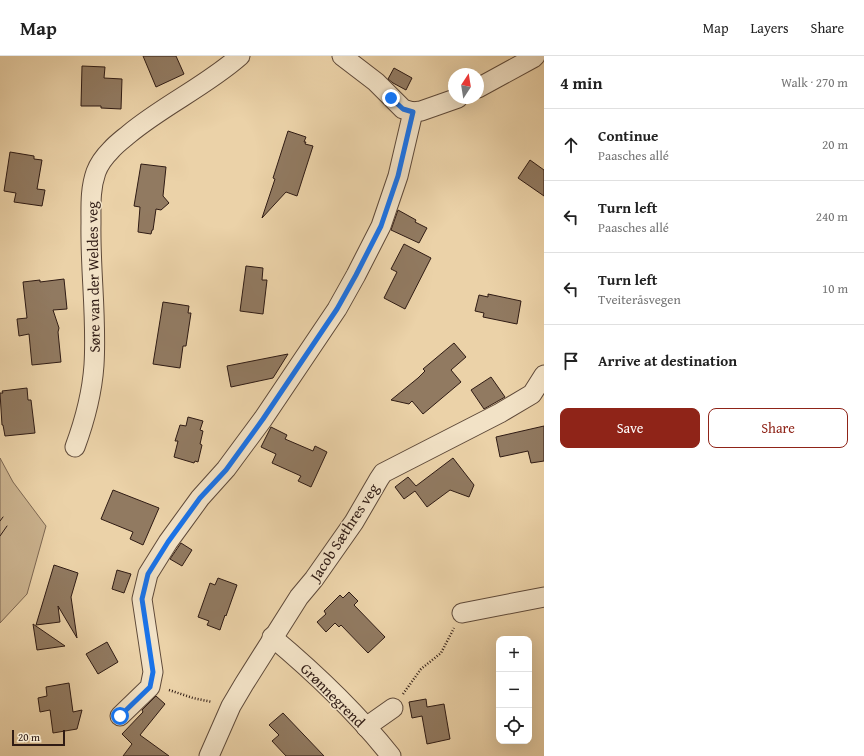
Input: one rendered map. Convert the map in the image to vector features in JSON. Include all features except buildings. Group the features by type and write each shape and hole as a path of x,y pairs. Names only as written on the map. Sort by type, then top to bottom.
{"street":[{"name":"Søre van der Weldes veg","path":"75,447 85,421 91,395 94,365 94,296 90,248 91,192 100,163 111,149 142,123 202,85 229,66 240,56"},
{"path":"342,56 376,82 403,109 413,112 433,108 448,102"},
{"path":"484,85 535,56"},
{"path":"120,716 150,687 153,672 142,599 148,574 168,542 200,498 226,470 263,419 340,304 381,226 398,176 413,112"},
{"name":"Jacob Sæthres veg","path":"209,756 234,700 272,638 299,597 314,579 354,522 383,474 500,413 532,394 544,375"},
{"path":"462,613 544,597"},
{"name":"Grønnegrend","path":"272,638 323,683 366,727 391,756"},
{"path":"366,727 392,708"}],"path":[{"path":"392,708 421,669 441,653 462,613"},
{"path":"169,690 193,698"}],"shaded area":[{"path":"0,458 13,482 46,526 27,594 0,623"}],"tram line":[{"path":"0,521 3,517"},
{"path":"0,536 7,526"}],"route":[{"path":"120,716 150,687 153,672 142,599 148,574 168,542 200,498 226,470 263,419 337,309 381,226 398,176 413,112 403,109 391,98"}]}
